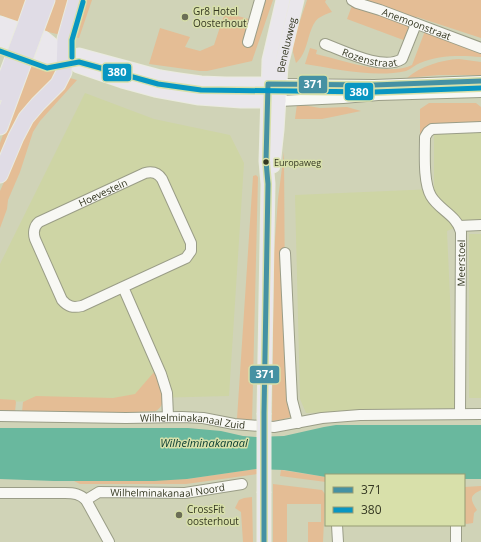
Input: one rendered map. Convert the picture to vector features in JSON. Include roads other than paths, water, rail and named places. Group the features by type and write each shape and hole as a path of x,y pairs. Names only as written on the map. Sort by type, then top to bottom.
{"highway":[{"path":"31,25 34,0"},
{"path":"0,127 18,60 31,25 47,0"},
{"path":"0,175 16,137 26,118 58,84 64,72 65,39 76,0"},
{"path":"0,93 18,60"}],"main road":[{"name":"Beneluxweg","path":"264,542 264,413 268,184 273,169 274,84 269,60 283,0"},
{"name":"Beneluxweg","path":"274,84 281,66 297,0"},
{"path":"0,23 44,38 65,57 78,66 122,81 199,98 241,101 273,101"},
{"path":"0,33 65,57"},
{"path":"0,44 48,61 65,57 79,56 160,77 179,80 207,84 274,84"}],"street":[{"path":"248,42 260,0"},
{"name":"Anemoonstraat","path":"352,0 481,48"},
{"path":"380,10 383,0"},
{"name":"Rozenstraat","path":"325,44 375,62 397,63 402,59 416,24"},
{"path":"274,84 374,84 481,81"},
{"path":"273,101 378,95 481,92"},
{"name":"Meerstoel","path":"460,414 460,232 459,226 431,197 427,185 425,137 432,129 481,127"},
{"name":"Hoevestein","path":"146,173 157,173 162,179 191,243 191,251 186,258 123,287 82,306 76,307 66,304 62,300 35,240 34,231 36,224 146,173"},
{"path":"459,226 481,225"},
{"path":"285,253 292,400 298,423"},
{"path":"123,287 162,374 167,393 168,416"},
{"name":"Wilhelminakanaal Zuid","path":"0,416 126,418 168,416 203,418 234,424 274,427 322,418 360,415 481,414"},
{"name":"Wilhelminakanaal Noord","path":"86,500 99,492 185,493 242,484"},
{"path":"0,493 74,493 82,496 86,500 109,542"},
{"path":"337,526 338,542"},
{"path":"456,526 456,542"}],"water":[{"name":"Wilhelminakanaal","path":"336,425 481,425 481,479 465,479 465,474 325,474 325,477 284,470 256,469 187,479 154,481 54,481 0,479 0,428 188,428 221,431 243,436 256,437 284,436"}],"place":[{"name":"Gr8 Hotel Oosterhout","path":"185,17"},
{"name":"Europaweg","path":"266,162"},
{"name":"CrossFit oosterhout","path":"179,515"}]}
